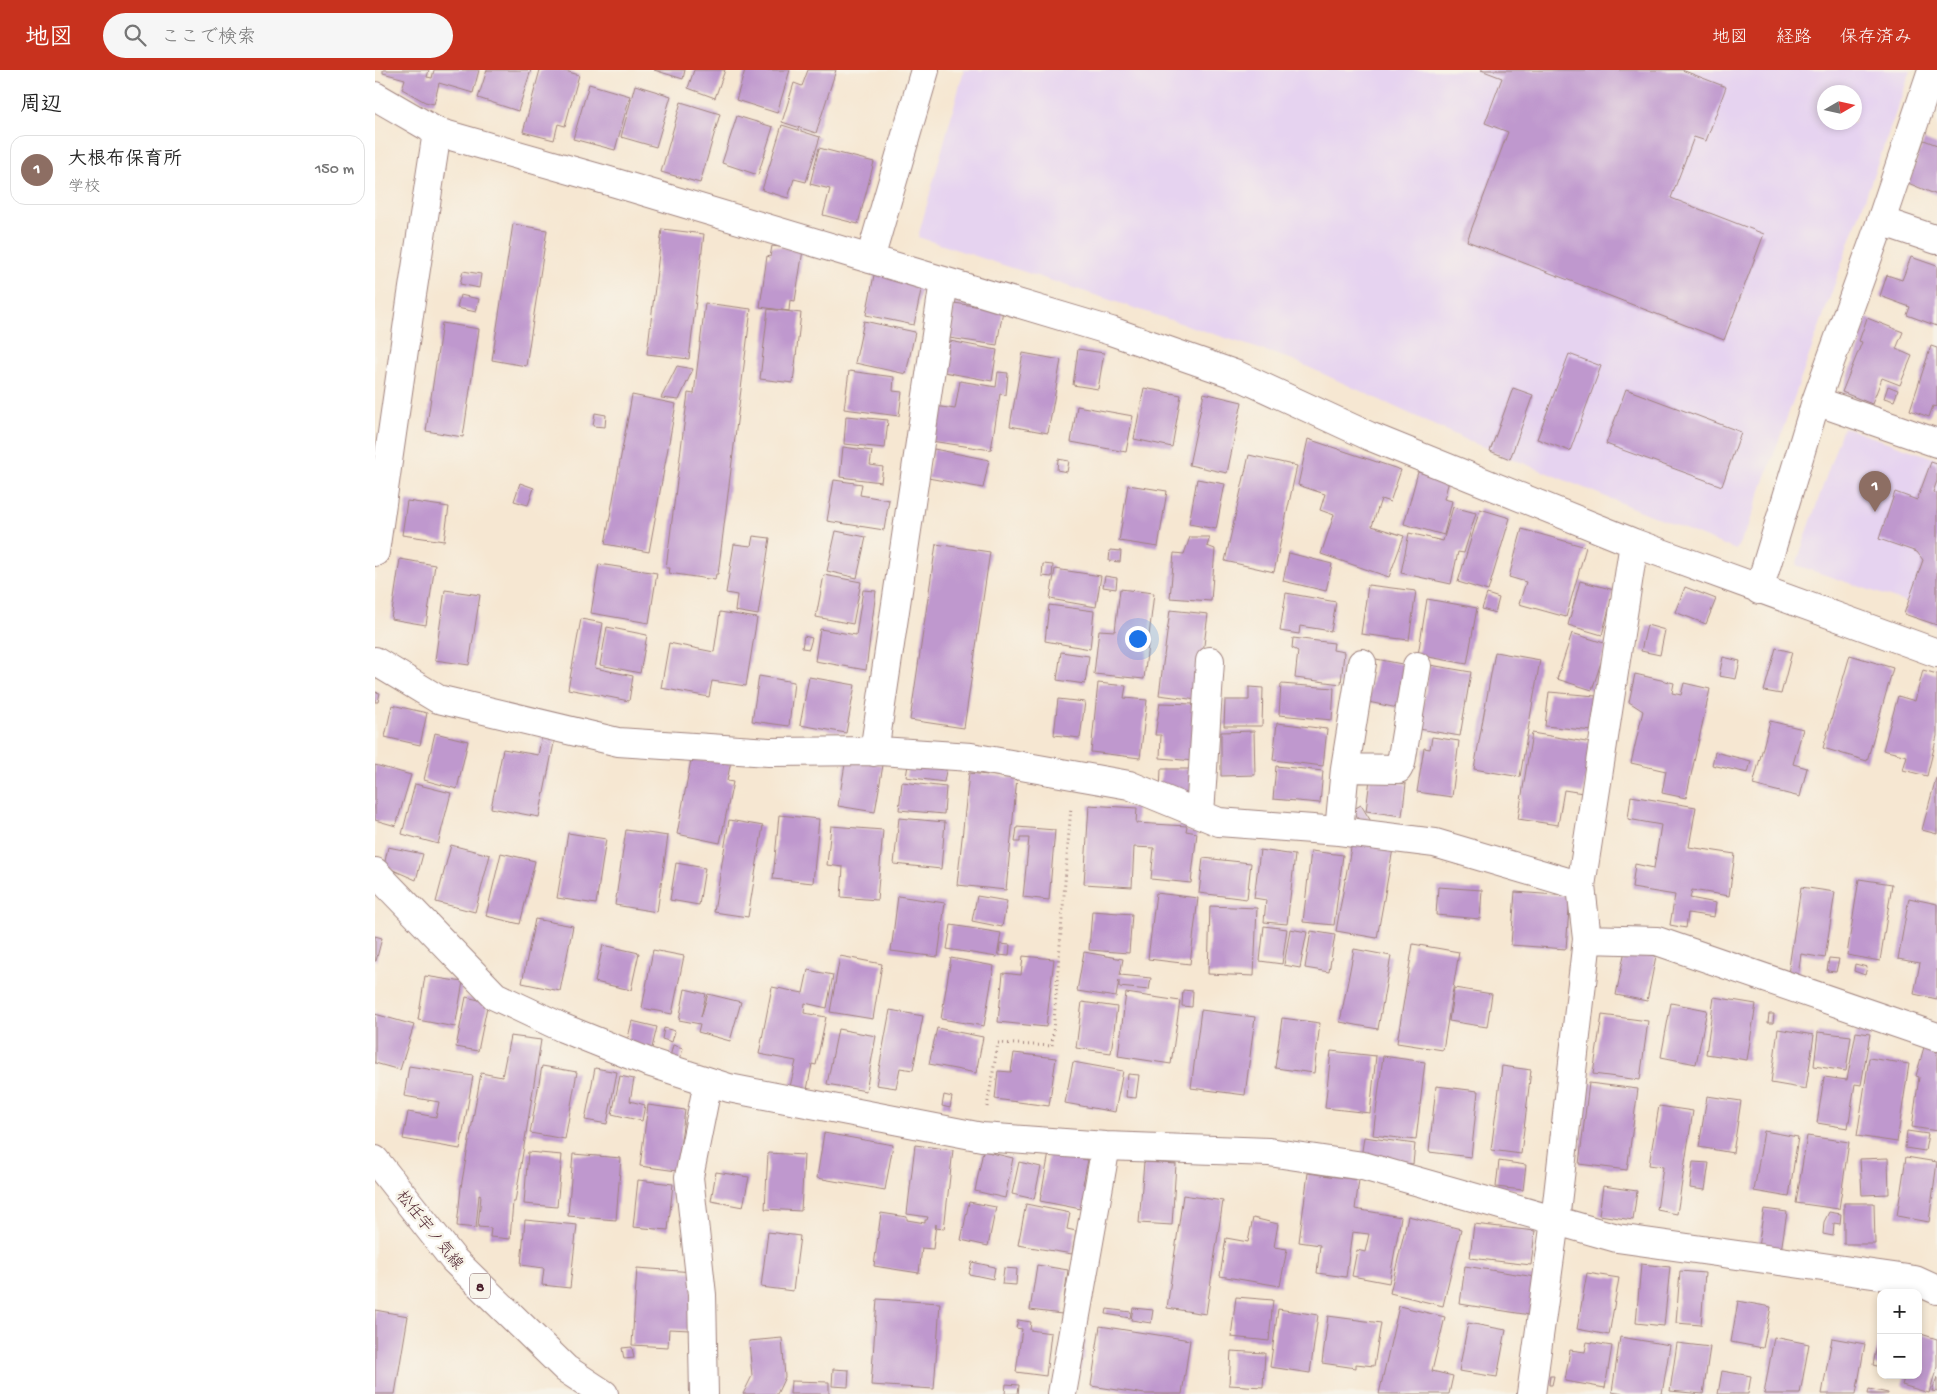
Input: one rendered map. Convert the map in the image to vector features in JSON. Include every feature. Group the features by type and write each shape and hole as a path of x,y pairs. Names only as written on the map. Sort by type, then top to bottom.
{"street":[{"path":"870,259 925,70"},
{"path":"1759,590 1816,401 1881,221 1932,70"},
{"path":"375,96 437,132 1111,331 1237,375 1369,436 1634,543 1759,590 1937,653"},
{"path":"375,552 437,132"},
{"path":"1881,221 1937,240"},
{"path":"875,752 945,281"},
{"path":"1816,401 1937,443"},
{"path":"1531,1394 1555,1221 1587,939 1581,886 1634,543"},
{"path":"375,661 438,699 618,742 769,752 875,752 971,757 1129,785 1219,822 1339,831 1435,843 1581,886"},
{"path":"1200,814 1210,661"},
{"path":"1339,831 1345,768 1362,663"},
{"path":"1345,768 1398,769 1401,764 1417,666"},
{"path":"375,872 495,996 563,1028 648,1062 729,1088 982,1137 1106,1146 1269,1152 1363,1166 1617,1238 1915,1280 1937,1290"},
{"path":"1587,939 1657,941 1937,1037"},
{"path":"704,1394 702,1295 689,1177 708,1082"},
{"path":"1062,1394 1106,1146"},
{"name":"松任宇ノ気線","path":"375,1160 454,1260 566,1369 604,1394"}],"path":[{"path":"982,1137 998,1043 1053,1046 1073,775"}],"shaded area":[{"path":"964,70 1911,70 1749,524 1736,550 1469,441 1293,360 918,237"},
{"path":"1843,427 1937,459 1937,613 1796,565"}],"building":[{"path":"383,70 429,70 427,77 432,78 434,70 479,70 473,93 439,83 434,104 425,102 402,89 405,79 383,73"},
{"path":"487,70 531,70 518,111 478,98"},
{"path":"540,70 562,70 579,75 565,126 558,124 554,140 523,132"},
{"path":"654,70 685,70 683,79"},
{"path":"694,70 725,70 715,98 688,88"},
{"path":"745,70 790,70 777,113 736,100"},
{"path":"808,70 836,70 816,133 782,122 794,83 802,86"},
{"path":"1481,70 1682,70 1726,87 1706,141 1694,137 1671,198 1764,234 1724,340 1467,241 1508,132 1485,123 1502,78"},
{"path":"589,84 630,96 615,150 573,139"},
{"path":"635,85 671,96 656,147 621,137"},
{"path":"681,102 720,114 700,183 661,172"},
{"path":"737,116 773,127 758,175 722,163"},
{"path":"782,125 820,137 806,182 794,179 788,198 762,190"},
{"path":"1924,140 1937,145 1937,195 1908,183"},
{"path":"819,148 874,162 858,224 823,215 830,189 810,184"},
{"path":"513,224 547,230 526,366 492,360"},
{"path":"662,229 704,234 689,359 647,354"},
{"path":"772,246 803,250 795,301 790,300 789,311 760,307 767,256 770,257"},
{"path":"1911,257 1937,266 1937,326 1907,315 1910,307 1880,296 1887,275 1902,280"},
{"path":"875,270 923,280 914,325 866,315"},
{"path":"463,271 481,274 479,288 460,284"},
{"path":"460,295 479,299 476,312 457,308"},
{"path":"705,303 751,309 718,574 716,574 715,580 669,573 670,568 666,568 688,393 694,394"},
{"path":"954,303 1003,310 997,345 949,338"},
{"path":"768,309 801,313 793,383 760,379"},
{"path":"1867,318 1903,332 1896,349 1912,356 1900,385 1882,378 1872,404 1842,392 1862,342 1859,341"},
{"path":"864,321 915,332 906,374 855,363"},
{"path":"442,323 479,329 463,437 426,431"},
{"path":"950,341 997,350 992,381 944,372"},
{"path":"1931,346 1937,348 1937,407 1933,406 1929,417 1910,410"},
{"path":"1078,349 1104,353 1098,389 1073,385"},
{"path":"1023,353 1061,360 1048,433 1010,426"},
{"path":"1569,354 1601,366 1570,451 1537,439"},
{"path":"677,366 693,369 679,400 661,398"},
{"path":"849,371 894,377 893,391 902,392 899,416 844,409"},
{"path":"998,372 1008,373 1006,395 1000,394 991,450 931,441 935,406 955,409 960,381 996,387"},
{"path":"1888,386 1898,390 1894,401 1884,398"},
{"path":"1144,388 1181,395 1172,447 1134,439"},
{"path":"1513,388 1533,395 1510,459 1490,451"},
{"path":"1626,389 1741,432 1722,486 1606,444"},
{"path":"1204,393 1242,402 1227,473 1189,465"},
{"path":"632,395 676,404 649,552 605,544"},
{"path":"1077,406 1133,416 1126,452 1071,442"},
{"path":"595,413 606,415 605,427 593,426"},
{"path":"846,416 888,420 885,448 844,444"},
{"path":"1308,439 1401,470 1390,502 1381,499 1372,526 1404,536 1389,577 1321,554 1334,515 1320,510 1325,494 1298,485"},
{"path":"843,447 872,451 870,465 883,467 881,482 840,477"},
{"path":"934,449 989,460 983,488 928,478"},
{"path":"1249,455 1297,466 1274,572 1225,561"},
{"path":"1058,459 1069,461 1067,472 1057,470"},
{"path":"1931,462 1937,464 1937,481 1933,492 1937,494 1937,625 1904,614 1923,560 1917,552 1879,539 1895,492 1917,500"},
{"path":"1418,472 1449,481 1444,499 1452,501 1444,535 1404,524"},
{"path":"1197,479 1225,484 1216,529 1189,524"},
{"path":"834,480 862,484 860,495 889,500 884,530 827,521"},
{"path":"520,483 534,488 528,505 514,501"},
{"path":"1128,485 1167,491 1158,547 1119,541"},
{"path":"407,501 449,507 444,541 402,535"},
{"path":"1453,507 1476,513 1464,553 1458,552 1451,584 1401,573 1409,533 1443,541"},
{"path":"1480,509 1510,518 1488,591 1458,582"},
{"path":"1522,529 1586,547 1566,617 1519,604 1526,582 1509,577"},
{"path":"836,531 866,537 857,578 827,571"},
{"path":"753,536 770,538 758,615 735,611 737,595 726,593 734,544 751,546"},
{"path":"1190,537 1210,537 1207,546 1215,549 1211,601 1170,598 1174,553 1184,554"},
{"path":"936,544 990,552 964,728 910,720"},
{"path":"1110,550 1121,551 1120,562 1109,561"},
{"path":"1289,553 1332,564 1326,591 1283,581"},
{"path":"400,559 435,565 426,625 391,619"},
{"path":"599,564 657,573 649,623 591,613"},
{"path":"1043,564 1053,565 1052,577 1042,576"},
{"path":"1055,569 1101,576 1096,607 1050,599"},
{"path":"824,575 861,582 853,624 816,617"},
{"path":"1105,576 1117,578 1116,589 1103,587"},
{"path":"1580,581 1614,590 1602,635 1568,625"},
{"path":"1368,585 1416,591 1409,640 1361,634"},
{"path":"1685,587 1716,599 1706,624 1675,612"},
{"path":"1120,589 1154,593 1144,679 1094,674 1099,630 1115,631"},
{"path":"445,590 480,595 469,665 435,660"},
{"path":"863,590 876,591 866,670 815,661 820,629 856,635"},
{"path":"1286,593 1336,602 1331,631 1300,626 1299,634 1280,631"},
{"path":"1487,594 1499,598 1495,613 1482,609"},
{"path":"1427,599 1477,608 1467,664 1418,655"},
{"path":"1049,605 1094,611 1090,649 1045,641"},
{"path":"1170,610 1208,614 1197,700 1159,695"},
{"path":"720,612 757,618 746,686 712,681 709,697 661,688 669,643 714,652"},
{"path":"581,619 603,623 595,668 633,676 629,701 568,689"},
{"path":"1647,625 1665,630 1660,655 1641,651"},
{"path":"607,627 647,635 640,673 600,665"},
{"path":"1572,633 1607,644 1592,690 1557,679"},
{"path":"804,636 812,638 809,649 802,648"},
{"path":"1293,638 1334,643 1333,650 1344,652 1341,684 1295,678 1298,651 1292,648"},
{"path":"1776,648 1792,652 1781,694 1764,691"},
{"path":"1061,652 1089,656 1085,684 1057,680"},
{"path":"1495,652 1540,660 1520,777 1474,769"},
{"path":"1850,655 1893,668 1867,761 1823,748"},
{"path":"1723,657 1740,661 1736,679 1719,676"},
{"path":"1376,659 1407,665 1398,708 1368,702"},
{"path":"1430,665 1471,672 1460,736 1419,729"},
{"path":"1923,670 1937,674 1937,736 1927,776 1903,770 1907,756 1883,750 1898,696 1915,701"},
{"path":"1635,674 1674,683 1672,693 1681,695 1684,683 1710,689 1686,798 1662,793 1666,771 1631,763 1643,711 1629,702"},
{"path":"759,676 794,682 789,726 752,721"},
{"path":"809,677 855,685 846,733 800,725"},
{"path":"1098,683 1126,686 1124,698 1147,700 1140,758 1091,752"},
{"path":"1281,684 1334,688 1332,720 1279,715"},
{"path":"1249,687 1263,688 1262,726 1224,726 1225,700 1249,700"},
{"path":"375,692 380,693 378,702 375,702"},
{"path":"1549,692 1596,696 1593,731 1545,726"},
{"path":"1058,699 1085,702 1080,738 1054,735"},
{"path":"1160,703 1194,704 1194,761 1160,758 1161,735 1155,735"},
{"path":"392,705 427,713 420,745 385,737"},
{"path":"1770,721 1803,729 1793,764 1807,768 1800,797 1753,785"},
{"path":"1277,723 1327,729 1323,766 1273,760"},
{"path":"1254,731 1255,775 1221,776 1221,732"},
{"path":"435,733 468,741 457,789 424,780"},
{"path":"1532,733 1592,743 1583,793 1564,790 1558,825 1518,819"},
{"path":"542,735 555,738 539,817 491,808 503,749 538,755"},
{"path":"1432,737 1459,741 1452,797 1417,792 1424,748 1430,749"},
{"path":"1715,752 1751,761 1748,773 1712,765"},
{"path":"846,758 883,765 875,812 838,806"},
{"path":"909,759 947,765 944,782 906,777"},
{"path":"691,760 731,761 727,781 733,782 720,843 677,834"},
{"path":"375,765 411,775 396,826 375,820"},
{"path":"1276,766 1323,771 1320,803 1273,799"},
{"path":"1161,769 1191,769 1191,795 1160,792"},
{"path":"969,773 1017,778 1006,890 957,885"},
{"path":"1937,778 1937,834 1922,830"},
{"path":"1370,779 1406,784 1402,816 1366,811"},
{"path":"902,782 946,787 944,814 899,810"},
{"path":"415,784 451,793 438,844 402,834"},
{"path":"1631,796 1696,807 1689,847 1735,854 1729,896 1692,890 1690,898 1716,903 1714,917 1688,913 1686,928 1670,925 1675,895 1632,888 1635,864 1654,868 1661,825 1628,819"},
{"path":"1089,805 1137,808 1136,823 1187,826 1186,831 1197,833 1191,883 1151,879 1154,848 1134,847 1132,887 1084,884"},
{"path":"1361,805 1372,823 1364,828 1352,810"},
{"path":"779,815 819,819 813,883 773,879"},
{"path":"899,818 945,822 941,869 894,864"},
{"path":"729,820 763,826 748,917 714,912"},
{"path":"831,826 883,830 877,900 841,897 843,867 827,865"},
{"path":"1017,827 1055,830 1049,900 1023,897 1029,838 1020,838 1020,842 1015,842"},
{"path":"626,830 668,836 657,912 615,905"},
{"path":"568,833 606,839 596,904 557,898"},
{"path":"1352,842 1393,849 1377,938 1336,931"},
{"path":"451,845 490,855 475,912 436,902"},
{"path":"388,847 423,854 416,880 384,866"},
{"path":"1260,850 1295,855 1287,924 1264,922 1266,900 1254,898"},
{"path":"1311,851 1343,855 1334,925 1303,922"},
{"path":"501,853 535,861 520,924 486,916"},
{"path":"1203,858 1251,863 1247,899 1199,893"},
{"path":"676,863 705,868 699,905 670,900"},
{"path":"1859,879 1892,884 1880,961 1847,955"},
{"path":"1438,887 1482,890 1480,919 1436,915"},
{"path":"1801,887 1835,892 1825,958 1801,954 1798,976 1788,974"},
{"path":"1515,892 1570,896 1566,949 1511,945"},
{"path":"1156,893 1198,898 1190,964 1148,959"},
{"path":"898,896 945,903 938,957 891,951"},
{"path":"977,896 1007,901 1002,927 972,921"},
{"path":"1909,898 1937,904 1937,999 1914,994 1920,963 1898,959"},
{"path":"1210,906 1257,908 1254,976 1208,974"},
{"path":"1092,911 1132,914 1129,953 1089,950"},
{"path":"535,919 573,926 560,991 522,983"},
{"path":"951,925 1001,933 997,957 947,949"},
{"path":"1264,926 1287,929 1282,964 1260,961"},
{"path":"1290,929 1307,932 1300,968 1284,965"},
{"path":"1311,931 1335,935 1329,972 1305,968"},
{"path":"375,936 382,938 376,961 375,961"},
{"path":"1000,944 1010,945 1009,956 999,955"},
{"path":"1413,944 1459,952 1443,1050 1397,1043"},
{"path":"603,945 639,953 631,990 595,982"},
{"path":"1354,949 1391,956 1378,1029 1340,1022"},
{"path":"653,950 684,956 672,1014 642,1008"},
{"path":"1625,950 1656,956 1647,1001 1616,995"},
{"path":"1084,952 1123,959 1120,975 1151,978 1149,990 1119,987 1119,980 1116,997 1077,991"},
{"path":"840,956 882,964 873,1019 830,1012"},
{"path":"1023,956 1054,959 1046,1027 998,1022 1003,973 1021,975"},
{"path":"951,958 994,966 984,1026 941,1019"},
{"path":"1829,958 1839,959 1836,972 1827,971"},
{"path":"1855,964 1867,967 1865,975 1854,971"},
{"path":"808,970 833,975 827,1008 805,1003 804,1013 826,1017 816,1065 812,1064 806,1095 789,1091 796,1061 759,1054 772,987 803,993"},
{"path":"425,976 463,982 455,1027 418,1020"},
{"path":"1454,988 1492,994 1487,1027 1449,1021"},
{"path":"685,989 706,994 701,1017 708,994 741,1002 730,1041 698,1032 700,1024 679,1020"},
{"path":"1183,990 1193,991 1192,1007 1182,1006"},
{"path":"1126,993 1180,1001 1171,1064 1118,1056"},
{"path":"466,997 488,1002 478,1051 456,1047"},
{"path":"1714,997 1756,1004 1747,1060 1706,1054"},
{"path":"1082,1002 1117,1007 1111,1053 1076,1048"},
{"path":"1671,1003 1707,1010 1696,1064 1661,1057"},
{"path":"890,1010 923,1016 913,1070 900,1068 896,1088 876,1085"},
{"path":"1201,1010 1255,1017 1245,1095 1191,1088"},
{"path":"375,1014 414,1025 400,1070 375,1063"},
{"path":"1769,1014 1774,1014 1773,1023 1768,1023"},
{"path":"1602,1015 1648,1021 1640,1080 1593,1074"},
{"path":"1282,1018 1320,1023 1314,1073 1275,1068"},
{"path":"632,1021 657,1027 651,1052 626,1046"},
{"path":"664,1028 675,1031 672,1042 662,1039"},
{"path":"937,1028 983,1037 976,1073 929,1064"},
{"path":"838,1029 876,1036 866,1091 827,1084"},
{"path":"1778,1029 1814,1035 1806,1089 1771,1083"},
{"path":"1818,1032 1851,1036 1846,1071 1814,1066"},
{"path":"1856,1032 1870,1034 1861,1085 1855,1084 1848,1128 1817,1123 1824,1077 1847,1080"},
{"path":"510,1036 541,1040 515,1202 513,1202 510,1239 490,1237 491,1228 478,1227 481,1196 479,1195 476,1228 457,1226 461,1187 481,1073 502,1077"},
{"path":"673,1045 683,1048 679,1064 669,1061"},
{"path":"1924,1047 1937,1051 1937,1131 1912,1127 1919,1077 1916,1076"},
{"path":"1331,1051 1376,1056 1370,1113 1325,1108"},
{"path":"1014,1053 1056,1058 1049,1106 995,1099 998,1071 1011,1072"},
{"path":"1383,1056 1425,1062 1416,1140 1373,1135"},
{"path":"1869,1058 1909,1064 1897,1142 1857,1136"},
{"path":"1073,1062 1123,1071 1115,1112 1065,1103"},
{"path":"409,1066 473,1076 460,1149 403,1139 408,1112 436,1117 439,1102 404,1096"},
{"path":"542,1066 577,1072 565,1139 530,1133"},
{"path":"1502,1066 1531,1070 1521,1154 1491,1150"},
{"path":"595,1068 617,1072 607,1124 585,1120"},
{"path":"1128,1074 1139,1075 1136,1098 1126,1097"},
{"path":"620,1076 634,1079 630,1101 645,1105 642,1121 612,1114"},
{"path":"1589,1083 1638,1089 1627,1170 1579,1164"},
{"path":"1436,1086 1478,1091 1471,1157 1429,1152"},
{"path":"944,1095 952,1097 950,1108 942,1106"},
{"path":"1707,1096 1741,1101 1733,1153 1699,1147"},
{"path":"648,1105 685,1110 677,1171 640,1166"},
{"path":"1659,1106 1693,1111 1677,1214 1657,1210 1663,1167 1649,1165"},
{"path":"1764,1131 1798,1137 1789,1197 1754,1191"},
{"path":"1907,1131 1928,1134 1925,1151 1905,1148"},
{"path":"824,1133 893,1145 885,1190 817,1178"},
{"path":"1807,1136 1849,1142 1839,1209 1796,1203"},
{"path":"1364,1137 1415,1144 1413,1164 1361,1158"},
{"path":"915,1145 953,1150 944,1229 936,1228 936,1224 933,1249 922,1248 919,1273 874,1266 881,1213 907,1217 907,1220 925,1223 925,1220 927,1220 928,1217 907,1214"},
{"path":"983,1151 1013,1158 1005,1198 975,1191"},
{"path":"528,1152 562,1155 557,1207 524,1204"},
{"path":"768,1153 804,1155 801,1211 765,1209"},
{"path":"1049,1153 1088,1160 1083,1184 1096,1186 1091,1211 1040,1201"},
{"path":"573,1154 621,1158 616,1220 568,1216"},
{"path":"1906,1157 1937,1162 1929,1222 1897,1216"},
{"path":"1888,1158 1889,1194 1862,1195 1860,1159"},
{"path":"1499,1161 1526,1165 1523,1190 1496,1187"},
{"path":"1019,1162 1041,1167 1034,1199 1012,1194"},
{"path":"1144,1162 1176,1164 1172,1225 1139,1223"},
{"path":"1693,1162 1709,1163 1705,1190 1690,1188"},
{"path":"716,1172 749,1177 743,1207 711,1201"},
{"path":"1308,1173 1359,1180 1355,1209 1401,1217 1389,1283 1352,1276 1357,1250 1365,1252 1369,1234 1352,1232 1346,1277 1317,1273 1320,1245 1299,1242"},
{"path":"638,1180 673,1184 668,1230 633,1227"},
{"path":"1603,1186 1637,1191 1633,1220 1599,1215"},
{"path":"1183,1195 1223,1201 1206,1314 1167,1308"},
{"path":"969,1202 996,1207 988,1246 961,1240"},
{"path":"1844,1203 1874,1203 1875,1244 1844,1244"},
{"path":"1026,1204 1070,1213 1067,1229 1076,1231 1072,1254 1018,1245"},
{"path":"1764,1209 1787,1212 1781,1251 1758,1247"},
{"path":"1829,1212 1841,1214 1840,1224 1834,1223 1833,1236 1823,1234 1824,1222"},
{"path":"1408,1216 1461,1229 1443,1306 1390,1293"},
{"path":"1253,1218 1278,1224 1274,1247 1287,1249 1280,1286 1220,1276 1226,1238 1248,1242"},
{"path":"525,1220 577,1225 570,1288 542,1285 544,1268 521,1265"},
{"path":"1474,1224 1535,1231 1531,1265 1470,1258"},
{"path":"768,1232 800,1236 793,1291 761,1287"},
{"path":"972,1262 995,1267 993,1279 969,1274"},
{"path":"1641,1264 1670,1267 1664,1326 1636,1323"},
{"path":"1037,1265 1068,1270 1062,1314 1030,1310"},
{"path":"1465,1266 1535,1277 1530,1315 1460,1304"},
{"path":"637,1268 694,1272 690,1330 669,1329 668,1347 632,1345"},
{"path":"1004,1268 1017,1269 1016,1285 1002,1284"},
{"path":"1680,1271 1705,1273 1701,1325 1676,1323"},
{"path":"1587,1273 1619,1278 1609,1335 1577,1329"},
{"path":"1236,1297 1273,1300 1269,1341 1231,1337"},
{"path":"877,1299 940,1303 934,1389 871,1385"},
{"path":"1738,1301 1771,1307 1763,1348 1731,1342"},
{"path":"1399,1306 1445,1317 1432,1371 1453,1376 1449,1394 1379,1394"},
{"path":"1133,1308 1153,1310 1151,1323 1131,1320"},
{"path":"1107,1309 1131,1312 1130,1318 1106,1314"},
{"path":"1278,1309 1318,1315 1310,1373 1270,1367"},
{"path":"375,1310 408,1316 395,1394 375,1394"},
{"path":"1328,1316 1381,1323 1374,1366 1356,1364 1356,1368 1322,1363"},
{"path":"1018,1320 1031,1322 1030,1330 1051,1333 1046,1376 1016,1372 1022,1329 1016,1328"},
{"path":"1468,1323 1506,1330 1497,1377 1459,1371"},
{"path":"1100,1326 1190,1340 1182,1394 1145,1394 1091,1386"},
{"path":"1922,1334 1937,1339 1937,1367 1929,1393 1902,1385 1904,1379 1922,1379"},
{"path":"1620,1337 1670,1345 1662,1394 1623,1394 1612,1392"},
{"path":"1774,1337 1809,1344 1800,1394 1764,1394"},
{"path":"782,1338 785,1377 777,1394 743,1394 752,1376 749,1341"},
{"path":"1832,1338 1865,1344 1856,1394 1822,1394"},
{"path":"1081,1340 1086,1340 1084,1360 1082,1360 1081,1370 1076,1370"},
{"path":"1587,1342 1612,1346 1605,1388 1565,1381 1570,1350 1585,1352"},
{"path":"1677,1343 1710,1347 1703,1394 1670,1391"},
{"path":"1877,1344 1877,1366 1873,1365"},
{"path":"632,1347 634,1358 624,1359 622,1348"},
{"path":"1231,1351 1265,1353 1263,1387 1229,1385"},
{"path":"833,1369 849,1370 848,1387 832,1386"},
{"path":"1722,1371 1751,1376 1748,1394 1718,1394"},
{"path":"1550,1376 1554,1376 1552,1385 1549,1385"},
{"path":"1937,1377 1937,1392 1932,1391"},
{"path":"791,1381 829,1382 829,1394 790,1394"},
{"path":"1006,1384 1019,1385 1018,1394 1005,1394"},
{"path":"1869,1389 1888,1393 1888,1394 1868,1394"}],"place":[{"name":"大根布保育所","path":"1875,512"}]}
